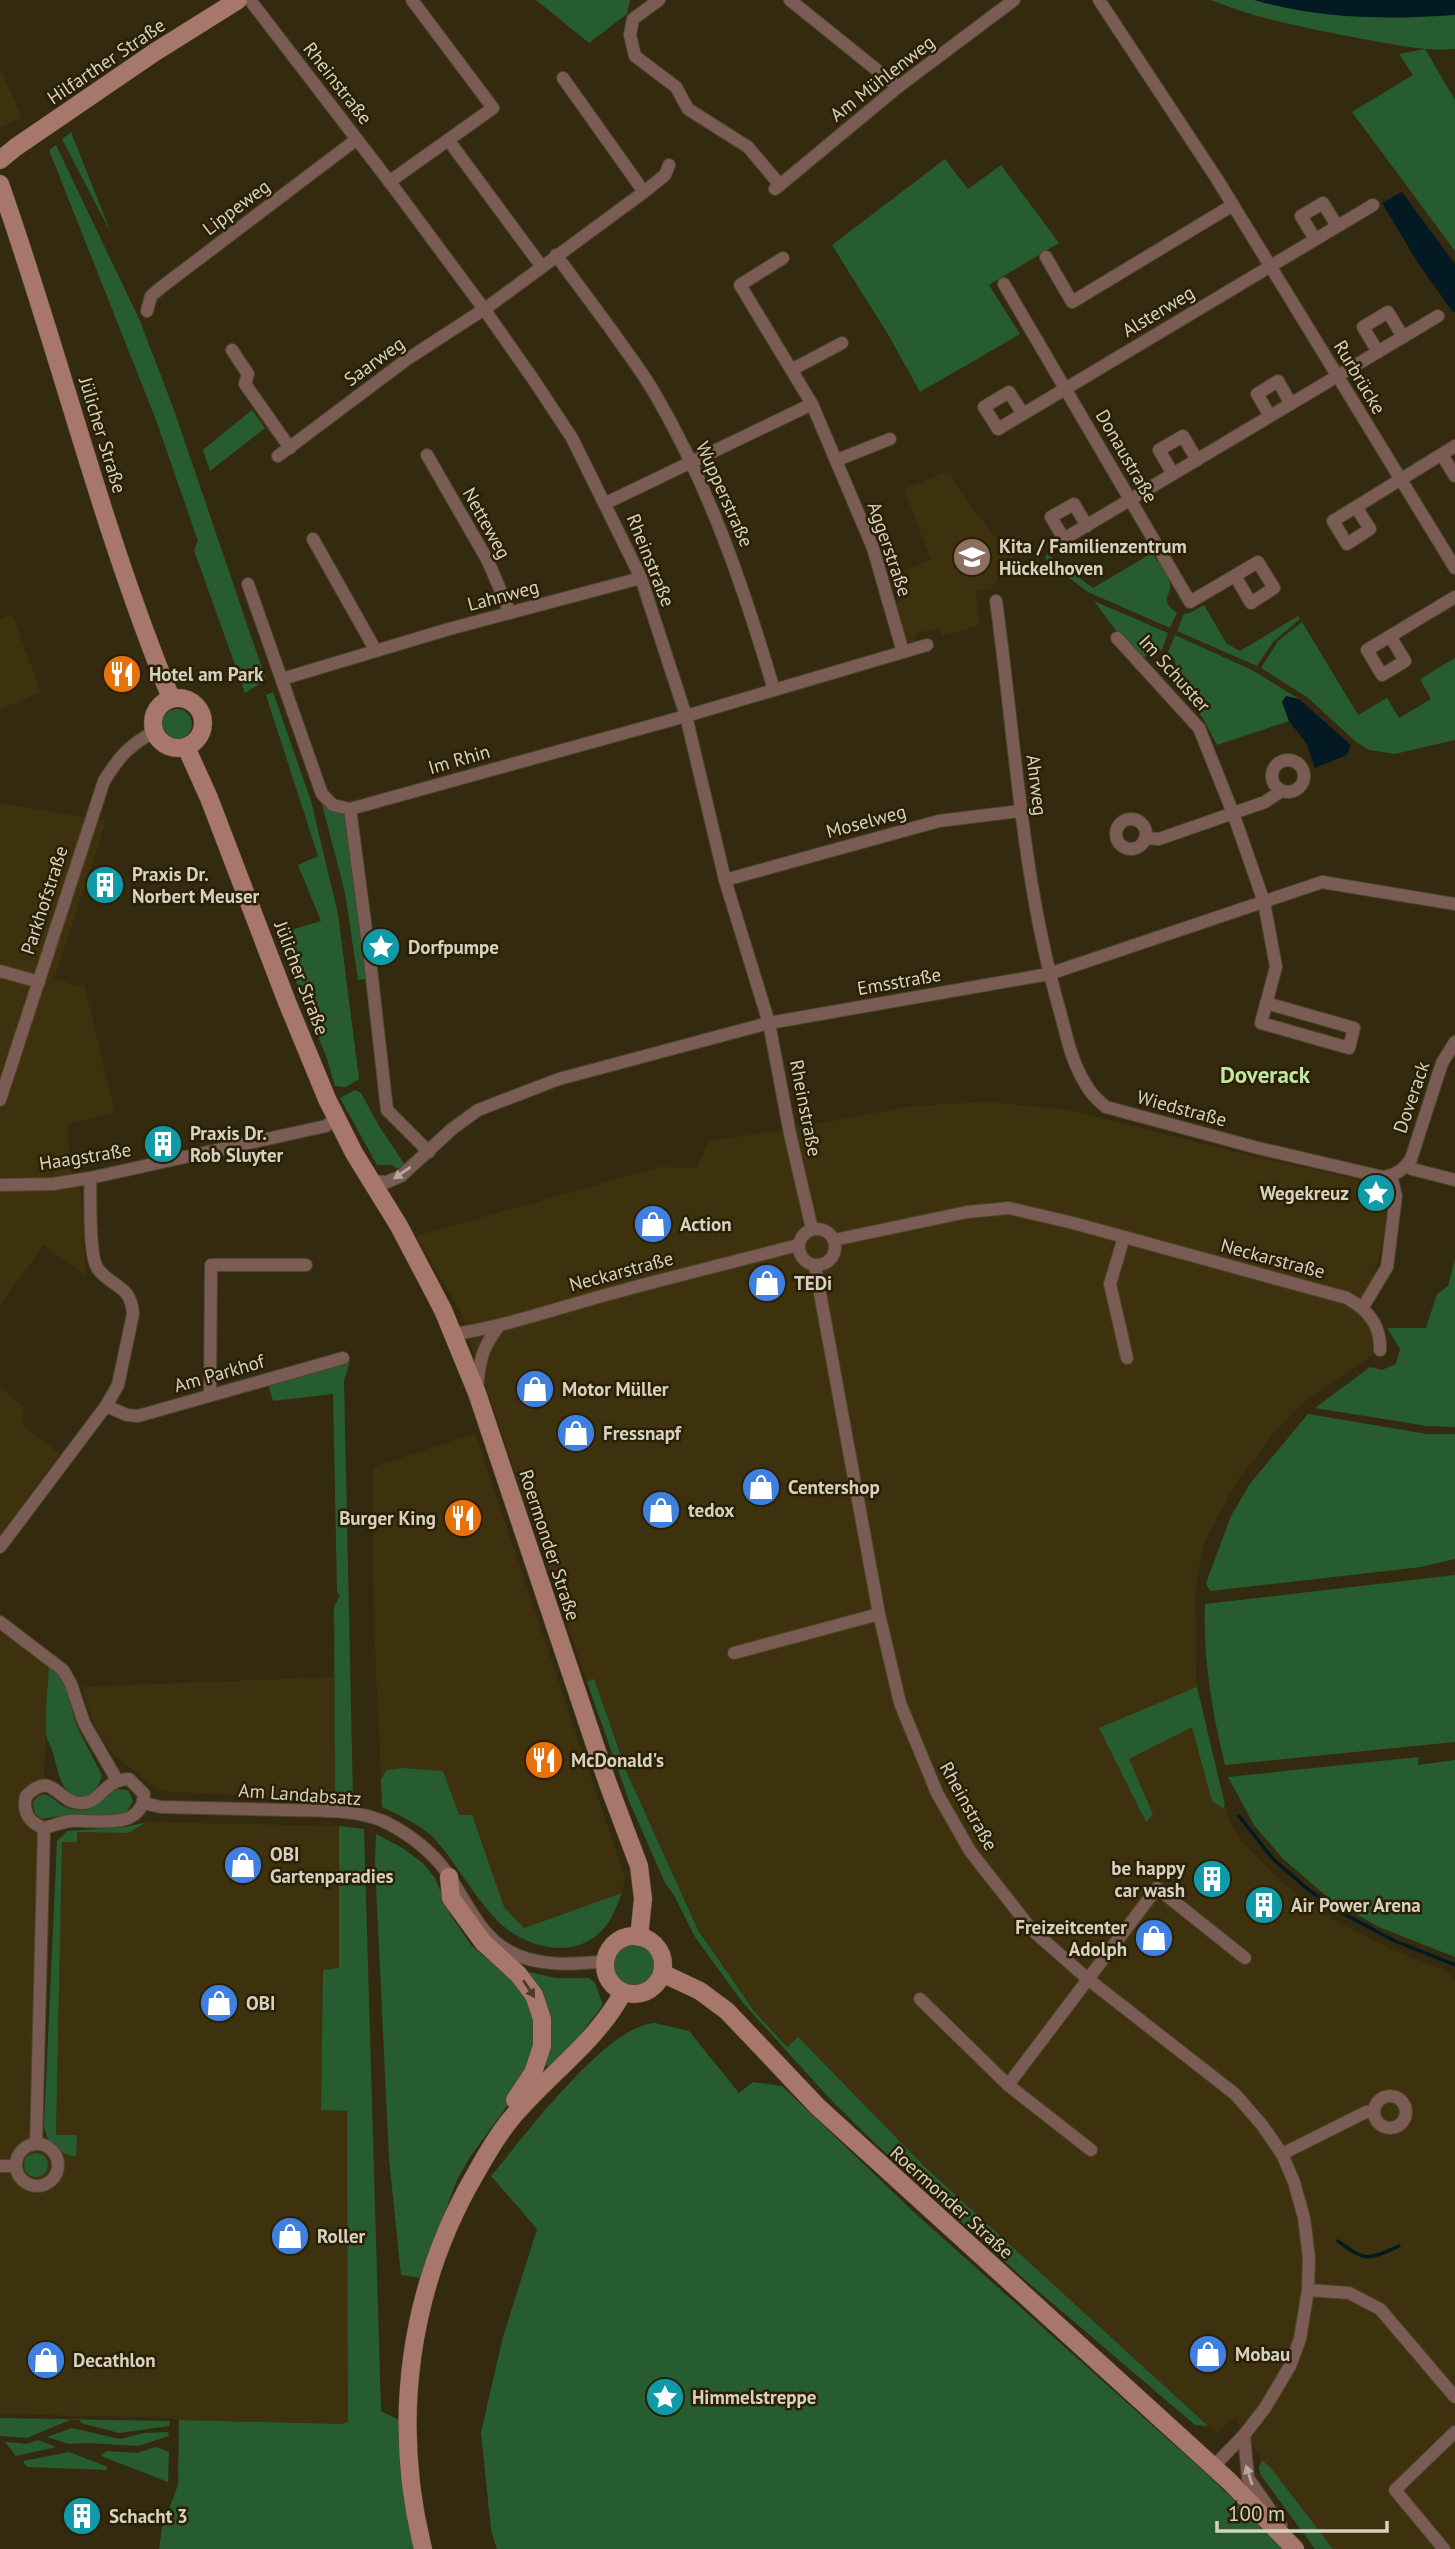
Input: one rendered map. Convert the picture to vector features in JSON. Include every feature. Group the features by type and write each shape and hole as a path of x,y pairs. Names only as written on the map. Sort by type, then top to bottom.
{"main road":[{"name":"Hilfarther Straße","path":"0,160 16,146 155,52 238,0"},
{"name":"Jülicher Straße","path":"0,184 44,313 119,559 171,698"},
{"path":"171,698 190,700 198,706 202,715 204,725 201,734 195,742 186,747 168,746 160,741 154,732 153,716 156,708 171,698"},
{"name":"Jülicher Straße","path":"186,747 212,805 287,1002 337,1118 371,1181"},
{"name":"Roermonder Straße","path":"371,1181 405,1238 454,1335 477,1393 588,1725 639,1866 643,1899 639,1937"},
{"path":"449,1877 451,1898 478,1936 518,1974 534,1995 542,2019 542,2046 533,2073 480,2149 459,2186 457,2205"},
{"path":"639,1937 656,1946 663,1964 662,1973 658,1982 642,1993 624,1992 609,1980 605,1962 608,1953 621,1939 639,1937"},
{"name":"Roermonder Straße","path":"662,1973 700,1991 727,2011 791,2080 863,2150 1213,2467 1296,2549"},
{"path":"422,2549 414,2514 406,2423 415,2328 431,2271 457,2205 509,2121 589,2038 624,1992"}],"street":[{"name":"Rheinstraße","path":"250,0 484,309 572,438 641,578 686,716 725,880 769,1023 790,1135 812,1228"},
{"path":"389,182 493,108 412,0"},
{"name":"Am Mühlenweg","path":"659,0 633,19 630,36 635,56 676,87 688,109 748,148 778,187 898,88 1014,0"},
{"path":"790,0 898,88"},
{"name":"Rurbrücke","path":"1099,0 1233,205 1455,568"},
{"path":"563,78 643,192"},
{"name":"Lippeweg","path":"147,312 151,296 163,286 357,139"},
{"path":"449,141 542,267"},
{"name":"Saarweg","path":"278,456 406,360 484,309 643,192 665,175 669,165"},
{"path":"1315,239 1301,216 1323,203 1337,226"},
{"path":"1046,257 1072,302 1233,205"},
{"name":"Alsterweg","path":"1023,414 1373,205"},
{"name":"Wupperstraße","path":"556,255 655,393 691,462 727,541 774,690"},
{"name":"Aggerstraße","path":"783,258 740,285 793,369 837,460 873,548 903,652"},
{"name":"Donaustraße","path":"1003,284 1132,499 1136,512 1190,602 1235,576"},
{"path":"1378,352 1363,327 1388,312 1403,337"},
{"path":"1087,526 1438,316"},
{"path":"793,369 842,343"},
{"path":"232,351 248,374 245,384 290,448"},
{"path":"1270,416 1256,394 1278,381 1291,404"},
{"path":"606,503 812,404"},
{"path":"1174,474 1159,450 1183,436 1197,460"},
{"path":"837,460 890,439"},
{"path":"1356,507 1455,446"},
{"name":"Netteweg","path":"427,455 488,561 510,613"},
{"path":"1442,455 1455,476"},
{"path":"313,539 376,651"},
{"name":"Lahnweg","path":"282,679 641,578"},
{"path":"248,584 322,793 333,805 349,809 387,1110 429,1152"},
{"path":"1390,636 1455,597"},
{"name":"Ahrweg","path":"996,601 1020,811 1049,974"},
{"name":"Im Schuster","path":"1117,638 1199,728 1233,813 1264,902 1276,967 1266,1003"},
{"name":"Im Rhin","path":"349,809 686,716 927,645"},
{"name":"Parkhofstraße","path":"0,1100 104,781 119,756 139,739 154,732"},
{"path":"1145,838 1159,839 1265,802 1281,791"},
{"name":"Moselweg","path":"725,880 939,821 1020,811"},
{"name":"Emsstraße","path":"371,1181 387,1182 401,1177 452,1129 478,1110 559,1079 769,1023 1049,974 1322,882 1455,904"},
{"path":"0,971 39,982"},
{"name":"Wiedstraße","path":"1049,974 1074,1060 1084,1083 1097,1101 1106,1107 1258,1148 1383,1177 1391,1176"},
{"path":"1266,1003 1354,1028 1349,1048 1261,1023 1266,1003"},
{"name":"Doverack","path":"1406,1165 1411,1159 1442,1063 1455,1042"},
{"name":"Haagstraße","path":"0,1185 53,1184 90,1178 326,1126 337,1118"},
{"path":"1381,1350 1381,1338 1374,1320 1363,1307 1387,1267 1396,1196 1391,1176 1406,1165 1455,1180"},
{"path":"0,1547 106,1406 118,1385 133,1314 132,1304 129,1295 98,1270 92,1257 90,1178"},
{"name":"Neckarstraße","path":"834,1240 967,1212 1009,1208 1347,1298 1363,1307"},
{"path":"798,1245 812,1228 825,1230 834,1240 835,1247 830,1259 815,1266"},
{"path":"1124,1237 1110,1284 1126,1358"},
{"name":"Rheinstraße","path":"798,1245 802,1257 815,1266 879,1614 900,1703 931,1780 957,1830 998,1889 1032,1930 1088,1980 1235,2094 1262,2124 1282,2154 1294,2182 1304,2218 1309,2258 1308,2290 1300,2339 1277,2391 1244,2435 1213,2467"},
{"name":"Neckarstraße","path":"454,1335 498,1327 591,1299 798,1245"},
{"path":"210,1395 211,1265 306,1265"},
{"path":"477,1393 484,1346 498,1327"},
{"name":"Am Parkhof","path":"106,1406 127,1415 138,1416 343,1358"},
{"path":"734,1653 879,1614"},
{"path":"0,1622 63,1670 71,1684 84,1723 117,1780"},
{"path":"129,1779 144,1794 143,1803 135,1815 122,1821 74,1820 44,1828 30,1819 24,1805 26,1796 36,1788 50,1785 73,1802 81,1803 94,1799 108,1784 129,1779"},
{"name":"Am Landabsatz","path":"143,1803 161,1807 342,1812 381,1820 424,1847 449,1877 474,1916 504,1948 515,1954 548,1962 605,1962"},
{"path":"36,2144 44,1828"},
{"path":"1008,2085 1157,1888 1245,1958"},
{"path":"920,1999 1008,2085 1091,2150"},
{"path":"1282,2154 1366,2112 1374,2112"},
{"path":"36,2144 48,2147 56,2157 58,2166 54,2177 44,2184 32,2185 22,2180 16,2166 20,2152 36,2144"},
{"path":"0,2166 16,2166"},
{"path":"1308,2290 1349,2293 1380,2309 1455,2397"},
{"path":"1444,2549 1395,2490 1455,2432"},
{"path":"1244,2435 1248,2478 1296,2549"}],"shaded area":[{"path":"0,69 22,118 0,127"},
{"name":"Kita / Familienzentrum Hückelhoven","path":"949,471 960,492 994,536 1016,553 990,589 976,592 979,625 942,636 940,628 917,633 914,642 907,643 894,604 903,601 895,574 931,560 904,489"},
{"path":"12,614 41,693 0,709 0,619"},
{"path":"0,803 106,821 54,979 77,986 84,984 115,1113 68,1123 70,1169 81,1192 86,1275 43,1245 0,1306"},
{"path":"986,1102 1070,1110 1247,1155 1391,1187 1382,1247 1366,1306 1383,1347 1298,1407 1278,1428 1234,1486 1203,1545 1195,1592 1196,1677 1228,1818 1241,1840 1282,1883 1339,1923 1402,1954 1445,1970 1455,1979 1455,2549 1333,2549 1262,2460 1235,2418 1217,2432 1208,2426 926,2168 798,2037 787,2047 754,2011 698,1929 627,1773 594,1680 587,1682 459,1309 416,1236 659,1167 697,1168 709,1141 913,1106"},
{"path":"0,1388 24,1406 22,1425 60,1454 0,1535"},
{"path":"475,1433 625,1879 622,1893 524,1928 509,1920 466,1843 382,1797 374,1627 373,1467"},
{"path":"0,1628 49,1666 28,2131 46,2136 49,2141 76,2135 56,2136 62,1841 77,1832 128,1833 147,1822 339,1826 339,1969 323,1971 321,2109 347,2110 348,2422 341,2424 0,2414"},
{"path":"334,1677 335,1800 159,1791 114,1755 103,1741 92,1719 82,1687"}],"green space":[{"path":"536,0 630,0 627,14 589,43"},
{"path":"1211,0 1455,0 1455,49 1409,47 1324,32"},
{"path":"1425,49 1455,100 1455,251 1352,112 1413,75 1399,54"},
{"path":"71,132 111,233 62,139"},
{"path":"56,145 140,321 174,410 266,680 245,693 194,550 198,541 156,420 49,150"},
{"path":"945,159 968,189 1001,165 1059,243 989,285 1020,334 920,392 889,336 832,245"},
{"path":"252,410 265,428 210,471 203,450"},
{"path":"1152,553 1170,583 1167,601 1177,613 1170,628 1088,592 1045,557 1047,554 1093,588"},
{"path":"1094,601 1168,633 1162,650 1151,652 1143,659 1117,632"},
{"path":"1204,605 1227,644 1240,651 1298,616 1300,619 1273,642 1257,666 1177,631 1184,614"},
{"path":"1302,622 1358,715 1387,698 1399,718 1431,699 1420,679 1455,658 1455,740 1395,754 1369,750 1356,742 1307,697 1261,668 1278,641"},
{"path":"1175,635 1252,670 1299,699 1286,696 1282,702 1289,721 1217,745 1192,702 1176,683 1175,660 1168,652"},
{"path":"273,692 311,801 338,914 359,1079 346,1087 335,1086 326,1056 277,934 321,921 298,865 318,856 266,695"},
{"path":"177,709 188,713 192,724 188,735 177,739 166,735 162,724 166,713"},
{"path":"321,800 348,818 366,979 358,980 345,893"},
{"path":"355,1090 361,1093 405,1165 398,1169 392,1165 377,1165 340,1098"},
{"path":"1455,1259 1455,1427 1427,1426 1315,1408 1370,1367 1382,1370 1396,1364 1400,1349 1387,1328 1426,1328 1437,1294 1448,1286"},
{"path":"350,1360 344,1381 353,1800 335,1800 334,1607 340,1595 337,1592 333,1394 273,1401 268,1384"},
{"path":"1308,1414 1427,1434 1455,1434 1455,1559 1421,1567 1210,1591 1206,1583 1231,1516 1249,1485"},
{"path":"1455,1575 1455,1742 1225,1765 1209,1685 1205,1604"},
{"path":"49,1666 62,1675 77,1727 102,1775 97,1788 86,1796 71,1794 66,1789 47,1737"},
{"path":"594,1679 627,1773 698,1930 754,2011 787,2047 798,2037 926,2168 1208,2426 1195,2425 1024,2279 831,2100 743,2003 695,1937 665,1883 629,1801 587,1682"},
{"path":"1197,1687 1225,1805 1223,1808 1212,1801 1192,1727 1129,1759 1153,1814 1146,1822 1099,1728"},
{"path":"1419,1757 1418,1765 1455,1760 1455,1957 1379,1927 1331,1900 1283,1859 1254,1825 1228,1777"},
{"path":"402,1768 443,1771 459,1815 472,1815 504,1907 524,1928 622,1893 605,1927 578,1945 563,1948 531,1943 503,1926 433,1837 382,1807 381,1779 387,1770"},
{"path":"116,1789 128,1790 133,1801 126,1813 115,1817 59,1816 42,1819 35,1814 33,1803 44,1794 63,1806 85,1810 98,1804"},
{"path":"147,1822 128,1833 77,1832 77,1842 62,1842 56,2135 77,2135 76,2157 55,2147 44,2126 57,1841 67,1831 125,1827"},
{"path":"339,1826 364,1829 381,2411 399,2420 401,2455 415,2549 159,2549 162,2528 178,2485 179,2420 348,2422 347,2111 321,2110 323,1970 339,1968"},
{"path":"376,1834 423,1863 435,1878 450,1914 471,1945 513,1981 534,2008 538,2038 515,2095 470,2157 457,2180 420,2278 401,2275 389,2159 375,1864"},
{"path":"633,1944 648,1950 654,1965 648,1980 633,1986 618,1980 612,1965 618,1950"},
{"path":"525,1971 556,1978 589,1978 595,1983 603,2005 572,2045 549,2067 543,2064"},
{"path":"655,2023 689,2031 739,2093 753,2082 782,2086 917,2215 1210,2477 1284,2549 497,2549 491,2530 481,2432 503,2337 537,2229 491,2176 544,2111 590,2062 613,2042 635,2029"},
{"path":"36,2153 45,2156 48,2165 45,2174 36,2177 27,2174 24,2165 27,2156"},
{"path":"0,2418 170,2421 169,2426 119,2433 81,2423 80,2420 70,2420 27,2438 0,2436"},
{"path":"72,2428 120,2439 144,2433 168,2432 169,2436 138,2446 69,2444 47,2437"},
{"path":"38,2440 56,2447 16,2456 5,2442 27,2444"},
{"path":"156,2447 169,2452 168,2482 101,2456 106,2451 137,2453"},
{"path":"69,2452 108,2467 106,2470 27,2467 23,2461"},
{"path":"1262,2460 1333,2549 1315,2549 1260,2474"}],"water":[{"path":"1254,0 1455,0 1455,15 1354,16 1303,11"},
{"path":"1402,192 1455,264 1455,312 1418,263 1382,203"},
{"path":"1286,696 1299,699 1351,745 1347,755 1315,768 1306,743 1289,721 1282,702"}],"waterway":[{"path":"1239,1816 1273,1859 1310,1891 1342,1913 1395,1941 1455,1965"},
{"path":"1338,2241 1355,2253 1367,2257 1399,2246"}],"place":[{"name":"Kita / Familienzentrum Hückelhoven","path":"972,557"},
{"name":"Hotel am Park","path":"122,674"},
{"name":"Praxis Dr. Norbert Meuser","path":"105,885"},
{"name":"Dorfpumpe","path":"381,947"},
{"name":"Praxis Dr. Rob Sluyter","path":"163,1144"},
{"name":"Wegekreuz","path":"1376,1193"},
{"name":"Action","path":"653,1224"},
{"name":"TEDi","path":"767,1283"},
{"name":"Motor Müller","path":"535,1389"},
{"name":"Fressnapf","path":"576,1433"},
{"name":"Centershop","path":"761,1487"},
{"name":"tedox","path":"661,1510"},
{"name":"Burger King","path":"463,1518"},
{"name":"McDonald's","path":"544,1760"},
{"name":"OBI Gartenparadies","path":"243,1865"},
{"name":"be happy car wash","path":"1212,1879"},
{"name":"Air Power Arena","path":"1264,1905"},
{"name":"Freizeitcenter Adolph","path":"1154,1938"},
{"name":"OBI","path":"219,2003"},
{"name":"Roller","path":"290,2236"},
{"name":"Mobau","path":"1208,2354"},
{"name":"Decathlon","path":"46,2360"},
{"name":"Himmelstreppe","path":"665,2397"},
{"name":"Schacht 3","path":"82,2516"}],"district":[{"name":"Doverack","path":"1265,1075"}]}
